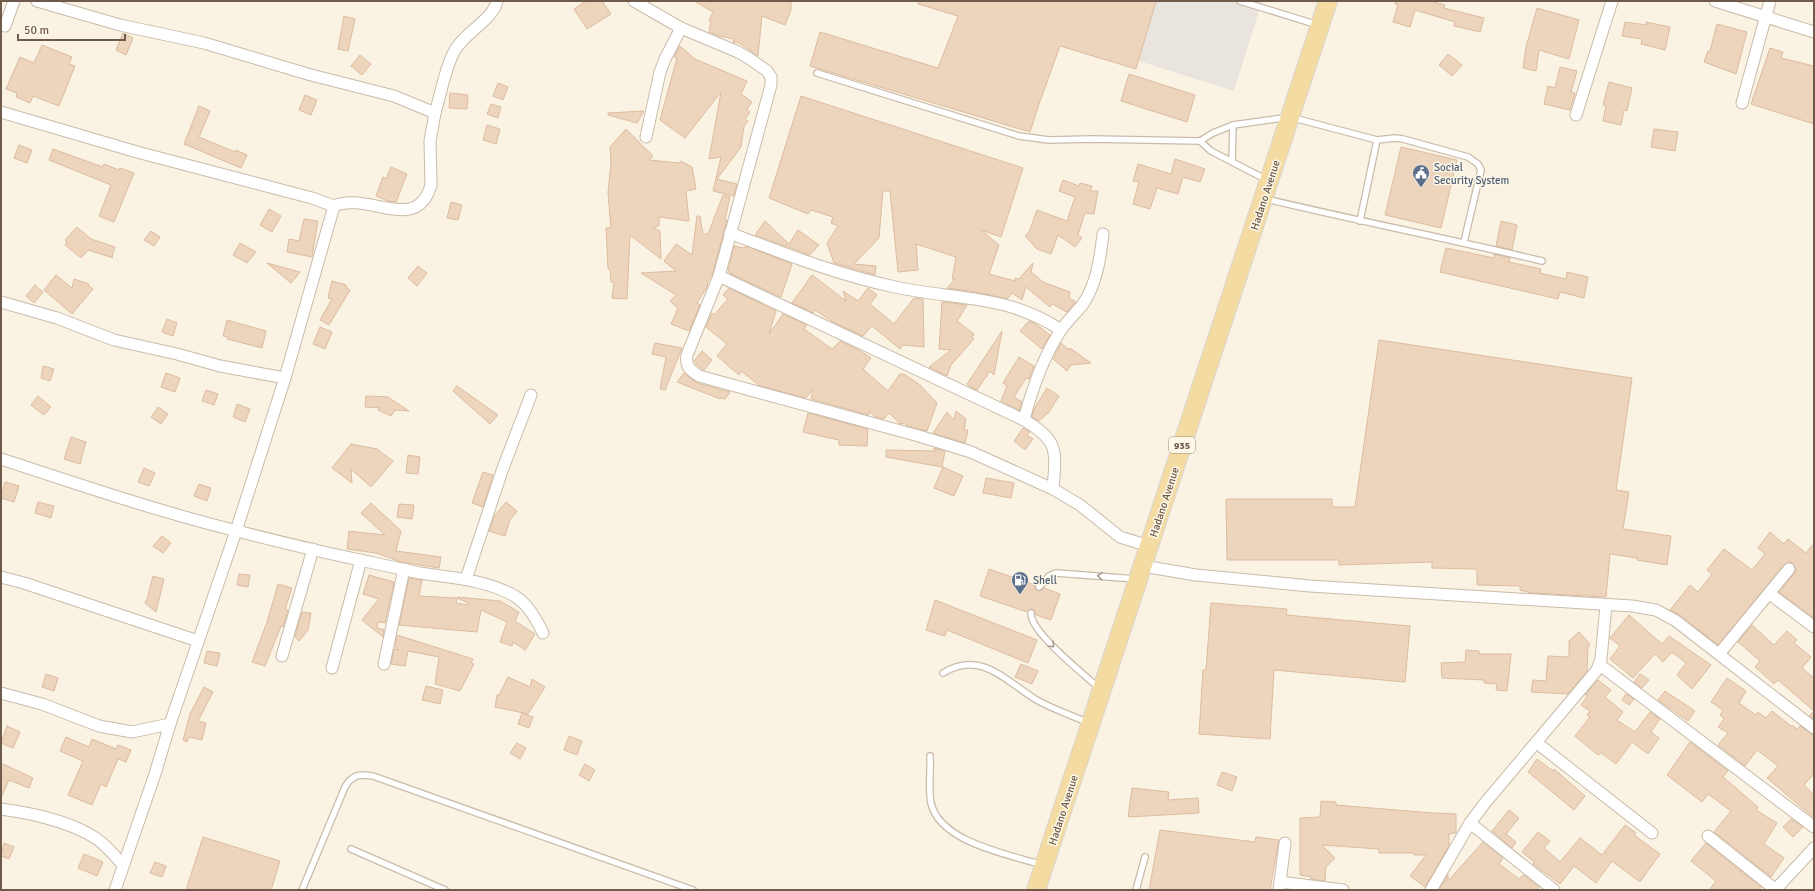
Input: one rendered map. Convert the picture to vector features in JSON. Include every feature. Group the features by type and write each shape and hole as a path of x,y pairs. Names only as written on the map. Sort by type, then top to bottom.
{"main road":[{"name":"Hadano Avenue","path":"1036,890 1328,1"}],"street":[{"path":"5,26 14,1"},
{"path":"37,1 120,25 204,43 311,75 394,96 435,113"},
{"path":"1,112 334,206 341,203 356,202 391,209 409,210 419,205 429,191 431,185 430,141 435,113 454,51 469,33 493,11 497,1"},
{"path":"634,1 681,28 738,52 760,65 771,77 771,85 719,276 687,355 686,363 692,372 699,376 919,436 971,452 1053,489 1080,505 1120,537 1149,546"},
{"path":"1576,115 1612,1"},
{"path":"1715,1 1814,32"},
{"path":"1742,103 1770,1"},
{"path":"646,137 660,72 681,28"},
{"path":"115,890 236,531 285,378 334,206"},
{"path":"730,233 805,262 872,282 921,293 973,298 1017,307 1039,316 1061,330"},
{"path":"1024,420 1034,384 1061,330 1082,305 1088,294 1096,274 1103,234"},
{"path":"719,276 1024,420 1041,430 1054,447 1055,459 1053,489"},
{"path":"1,302 57,318 114,340 171,352 220,366 285,378"},
{"path":"466,579 503,468 531,395"},
{"path":"1,459 170,513 236,531 361,560 466,579 492,586 511,594 522,602 532,612 543,632"},
{"path":"282,656 313,549"},
{"path":"332,668 361,560"},
{"path":"384,664 404,569"},
{"path":"1720,654 1789,569"},
{"path":"1140,573 1196,575 1310,586 1647,608 1661,612 1720,654 1814,728"},
{"path":"1,577 24,583 198,641"},
{"path":"1770,594 1814,627"},
{"path":"1431,890 1470,823 1485,802 1594,675 1600,665 1606,605"},
{"path":"1600,665 1814,828"},
{"path":"1,693 42,704 100,726 132,732 170,724"},
{"path":"1537,743 1652,832"},
{"path":"1,808 33,815 80,830 97,839 107,847 123,865"},
{"path":"1470,823 1554,890"},
{"path":"1708,836 1776,890 1814,848"},
{"path":"1285,843 1279,886 1343,890"}],"lane":[{"path":"1240,1 1320,26"},
{"path":"817,73 1019,136 1050,140 1092,139 1200,141 1213,132 1233,124 1290,117 1377,140 1395,138 1403,139 1468,157 1478,164 1481,170 1464,242"},
{"path":"1232,161 1233,124"},
{"path":"1360,221 1377,140"},
{"path":"1200,141 1211,151 1269,181"},
{"path":"1264,198 1360,221 1464,242 1542,261"},
{"path":"1039,586 1049,576 1056,573 1140,573"},
{"path":"1031,614 1033,624 1044,638 1102,691"},
{"path":"943,673 954,666 961,664 978,665 990,670 1037,700 1091,724"},
{"path":"930,756 931,803 936,816 945,827 956,835 970,842 1044,866"},
{"path":"302,890 345,787 349,781 356,776 363,775 374,776 426,794 693,890"},
{"path":"351,849 444,890"},
{"path":"1136,890 1145,857"}],"shaded area":[{"path":"949,1 1262,1 1234,91"}],"building":[{"path":"586,1 602,1 611,14 587,29 574,9"},
{"path":"694,1 791,1 791,10 785,25 762,16 758,56 739,43 733,42 734,39 709,32 711,22 709,21 713,12"},
{"path":"919,1 1156,1 1136,69 1060,46 1030,132 810,66 820,32 938,68 958,16 918,4"},
{"path":"1395,1 1430,1 1445,5 1444,8 1484,18 1480,32 1454,26 1455,22 1415,10 1410,27 1393,22 1398,5 1395,4"},
{"path":"1537,8 1579,20 1569,59 1539,50 1536,71 1523,68 1526,47"},
{"path":"344,16 355,19 348,51 338,49"},
{"path":"1625,22 1646,25 1646,22 1670,27 1665,50 1641,44 1642,39 1622,36"},
{"path":"1717,24 1747,32 1736,74 1704,62 1708,51 1710,51"},
{"path":"123,33 133,38 126,55 116,50"},
{"path":"42,45 72,57 69,64 75,66 59,106 33,96 30,103 16,97 17,93 6,89 20,57 34,63"},
{"path":"680,46 695,59 747,81 741,94 752,102 747,109 750,112 745,119 748,121 744,126 741,147 717,179 737,184 734,196 713,191 721,157 709,159 721,92 685,138 660,120 677,58 674,57"},
{"path":"1770,48 1783,52 1781,58 1814,66 1814,124 1751,104"},
{"path":"1448,54 1462,65 1452,76 1439,65"},
{"path":"360,55 371,64 362,75 351,66"},
{"path":"1560,67 1577,71 1571,92 1575,93 1570,110 1544,104 1548,86 1555,88"},
{"path":"1129,74 1195,95 1187,122 1121,101"},
{"path":"1609,82 1632,88 1627,111 1624,110 1621,125 1603,121 1606,106 1603,105"},
{"path":"498,83 508,87 503,100 493,96"},
{"path":"450,93 468,95 467,109 449,108"},
{"path":"305,95 317,100 311,115 299,110"},
{"path":"801,96 1023,168 1001,237 981,230 999,245 989,274 1015,281 1015,278 1019,279 1033,263 1031,272 1043,282 1070,292 1069,298 1076,302 1067,312 1052,304 1050,307 1026,287 1022,300 1012,293 1007,299 976,292 947,288 955,279 952,279 956,257 916,244 918,270 898,272 890,191 883,191 879,238 854,264 876,266 875,275 834,263 827,243 838,226 831,223 833,217 811,210 808,214 769,198"},
{"path":"491,104 501,107 498,118 487,114"},
{"path":"199,106 210,111 199,137 235,152 236,150 247,155 241,168 184,144"},
{"path":"644,111 637,123 608,115 608,113"},
{"path":"487,125 500,129 496,144 483,140"},
{"path":"626,129 653,156 649,160 680,163 681,161 692,167 696,189 686,191 689,221 659,217 659,226 653,227 660,231 661,259 630,235 627,299 612,298 614,282 611,282 610,269 608,269 606,228 611,228 608,193 611,162 610,147"},
{"path":"1654,129 1678,132 1675,151 1651,147"},
{"path":"19,145 32,150 27,163 14,158"},
{"path":"1401,147 1457,160 1441,228 1385,215"},
{"path":"53,149 103,167 104,164 119,170 120,168 134,173 114,222 99,216 111,185 49,160"},
{"path":"1175,159 1205,169 1200,182 1183,177 1178,194 1157,188 1150,209 1133,204 1139,182 1133,181 1138,164 1171,174"},
{"path":"391,167 407,174 396,202 388,201 376,196 383,177 386,179"},
{"path":"1063,180 1079,186 1080,183 1092,186 1090,191 1098,191 1094,214 1085,213 1078,235 1082,238 1075,247 1058,235 1051,254 1037,249 1025,236 1029,232 1037,210 1067,221 1075,197 1059,191"},
{"path":"723,195 730,197 725,219 727,220 713,272 707,283 707,287 697,303 700,305 689,331 671,324 678,308 670,301 676,295 641,273 676,271 664,261 676,244 692,255 697,216 700,216 703,234 708,234"},
{"path":"451,202 462,205 458,220 447,218"},
{"path":"269,209 281,216 272,232 260,225"},
{"path":"304,219 318,221 312,257 287,252 289,239 299,241"},
{"path":"765,221 789,244 798,230 819,245 810,255 755,235"},
{"path":"1501,221 1517,225 1512,250 1496,246"},
{"path":"77,227 91,239 115,247 113,258 88,250 81,258 65,245 67,242 65,240"},
{"path":"151,231 160,237 154,246 144,240"},
{"path":"240,243 256,252 247,263 233,255"},
{"path":"734,246 744,248 746,246 792,264 781,297 731,274 728,271"},
{"path":"1446,248 1494,258 1494,254 1510,258 1509,262 1541,269 1540,273 1566,279 1567,272 1588,277 1584,298 1560,292 1558,299 1440,272"},
{"path":"267,263 300,272 291,283"},
{"path":"418,266 427,273 417,286 408,278"},
{"path":"56,275 72,288 74,279 89,284 88,285 93,289 72,314 44,290"},
{"path":"812,275 846,301 843,291 858,301 868,288 877,295 870,304 894,324 914,298 923,299 924,347 903,345 900,349 872,326 863,336 833,322 815,310 813,313 792,303"},
{"path":"332,281 346,285 346,287 350,290 329,325 320,320 332,299 328,298"},
{"path":"35,285 43,292 34,303 26,296"},
{"path":"729,288 776,311 769,334 783,314 807,325 804,329 832,349 840,341 859,350 871,358 863,369 888,391 900,374 904,374 920,385 937,403 927,431 907,426 904,423 900,424 889,413 884,419 875,417 869,411 869,415 811,399 813,389 806,398 760,386 741,371 739,375 717,356 727,344 706,327 712,313 714,315 728,299 723,295"},
{"path":"942,302 967,305 957,321 974,334 972,337 974,339 951,365 947,376 929,367 951,350 939,349"},
{"path":"167,319 177,323 173,336 162,332"},
{"path":"227,320 266,331 262,348 227,339 228,337 223,336"},
{"path":"1029,321 1036,324 1050,335 1042,349 1020,331"},
{"path":"320,327 332,332 325,349 313,344"},
{"path":"1002,331 994,375 990,371 977,390 972,388 967,384"},
{"path":"1379,340 1632,378 1616,490 1629,492 1623,529 1671,536 1667,565 1610,554 1606,597 1532,593 1520,590 1520,586 1477,585 1477,569 1432,568 1432,562 1339,565 1339,560 1227,560 1226,499 1332,499 1332,507 1355,507"},
{"path":"655,343 682,348 665,390 660,389 666,357 652,354"},
{"path":"1061,343 1069,350 1070,348 1091,363 1071,365 1067,371 1053,359"},
{"path":"702,351 712,360 704,370 694,361"},
{"path":"1019,357 1034,366 1029,379 1026,378 1014,397 1022,402 1019,410 1001,401 1007,386 1003,383"},
{"path":"43,366 54,369 50,381 41,378"},
{"path":"166,373 180,378 175,392 161,387"},
{"path":"684,373 697,383 730,392 725,399 720,399 677,382"},
{"path":"457,386 498,415 490,424 453,391"},
{"path":"1047,388 1059,396 1049,412 1039,421 1032,417 1034,409"},
{"path":"206,390 218,394 214,405 202,401"},
{"path":"38,396 51,407 44,415 31,405"},
{"path":"366,396 388,397 409,411 395,410 391,416 378,410 380,408 365,407"},
{"path":"237,404 250,409 245,422 233,417"},
{"path":"158,407 168,414 161,424 151,417"},
{"path":"956,411 966,419 964,430 968,430 965,443 933,433 947,412 954,420"},
{"path":"808,413 868,429 867,446 839,445 839,440 803,432"},
{"path":"1023,428 1030,432 1027,435 1033,439 1025,450 1014,441"},
{"path":"71,437 86,442 80,464 64,459"},
{"path":"351,444 377,449 393,461 371,487 351,469 352,483 332,468"},
{"path":"933,448 945,451 942,467 886,457 886,450 936,451"},
{"path":"408,455 420,457 418,474 406,473"},
{"path":"943,467 963,476 954,496 934,488"},
{"path":"144,468 155,473 149,486 138,482"},
{"path":"483,472 493,475 483,507 472,503"},
{"path":"986,478 1014,483 1011,498 983,493"},
{"path":"5,482 19,486 14,502 1,498"},
{"path":"199,484 211,488 207,501 194,496"},
{"path":"38,502 54,506 51,518 35,513"},
{"path":"506,502 517,511 510,520 505,536 489,531 495,515"},
{"path":"371,503 401,531 396,551 441,557 439,568 401,562 376,553 347,549 349,531 385,535 361,513"},
{"path":"399,504 414,505 412,519 397,517"},
{"path":"1770,532 1784,544 1788,539 1806,553 1814,543 1814,618 1779,592 1796,571 1794,564 1790,562 1784,565 1718,645 1680,615 1670,610 1690,585 1698,592 1712,574 1707,570 1724,549 1752,570 1765,554 1758,548"},
{"path":"162,536 171,543 163,553 153,546"},
{"name":"Shell","path":"989,569 1035,585 1035,589 1038,591 1044,588 1060,594 1051,620 1036,615 1033,609 1030,609 1027,612 980,596"},
{"path":"239,574 250,575 248,587 237,585"},
{"path":"369,575 394,582 385,623 378,622 377,628 384,630 383,637 362,620 379,599 363,594"},
{"path":"153,576 164,579 156,612 145,603"},
{"path":"409,578 422,580 419,596 458,597 500,601 519,612 515,621 535,634 525,650 513,642 512,646 500,642 507,622 481,610 477,632 399,625","holes":["457,598 468,603 467,605 456,603"]},
{"path":"278,584 292,588 285,609 288,610 283,627 281,626 265,666 252,662 267,622"},
{"path":"935,600 1037,640 1028,663 947,630 945,636 926,630"},
{"path":"1211,603 1287,609 1286,615 1410,626 1405,682 1274,670 1270,739 1199,734 1203,670 1206,670"},
{"path":"302,612 311,613 308,630 299,641 295,637"},
{"path":"1629,615 1662,644 1669,636 1711,665 1692,689 1677,675 1686,663 1672,652 1663,662 1655,654 1633,678 1610,659 1620,646 1610,638"},
{"path":"1752,625 1774,645 1787,631 1797,640 1794,643 1811,657 1802,668 1814,678 1814,711 1778,680 1774,684 1755,667 1760,661 1738,642"},
{"path":"1579,632 1590,644 1588,647 1587,671 1568,694 1531,692 1533,680 1546,681 1548,656 1569,657 1569,641"},
{"path":"397,635 473,659 471,663 474,664 460,691 435,684 439,657 408,651 405,666 391,664 394,649 399,650 395,647"},
{"path":"1466,650 1479,651 1479,654 1511,654 1507,691 1496,690 1497,684 1484,683 1484,680 1442,678 1441,663 1465,662"},
{"path":"207,651 220,653 217,666 204,663"},
{"path":"1021,664 1038,671 1032,684 1015,677"},
{"path":"46,674 58,678 54,691 42,687"},
{"path":"1640,674 1649,680 1642,688 1634,682"},
{"path":"508,677 530,687 532,679 545,687 528,714 495,707 497,695 499,695"},
{"path":"1727,678 1746,691 1739,703 1756,715 1758,712 1766,718 1772,711 1791,726 1792,725 1797,729 1800,726 1814,735 1814,774 1804,785 1814,795 1814,818 1767,778 1778,766 1757,750 1745,766 1718,745 1728,733 1718,727 1724,719 1720,715 1723,710 1711,702"},
{"path":"1598,680 1611,690 1605,697 1623,712 1617,720 1635,732 1650,712 1660,719 1651,732 1659,738 1648,754 1632,742 1616,764 1601,753 1598,755 1575,736 1590,717 1587,715 1590,711 1581,705 1588,695 1585,695"},
{"path":"426,686 443,690 440,704 422,700"},
{"path":"204,687 213,692 198,721 206,723 202,740 189,737 187,742 183,740 190,714"},
{"path":"1665,691 1695,711 1688,721 1658,700"},
{"path":"1626,694 1634,699 1629,705 1622,700"},
{"path":"1814,711 1814,719 1809,716"},
{"path":"522,713 533,717 529,728 518,724"},
{"path":"7,726 20,732 13,748 1,743"},
{"path":"569,736 582,741 577,755 564,750"},
{"path":"66,737 89,747 92,739 116,749 118,745 131,750 126,762 118,759 106,787 101,784 92,805 68,795 83,761 60,751"},
{"path":"1690,742 1728,771 1723,777 1758,807 1756,810 1777,823 1764,844 1784,858 1771,877 1714,832 1731,811 1708,794 1702,802 1667,775"},
{"path":"517,743 526,748 520,759 510,753"},
{"path":"1537,759 1553,771 1554,769 1585,796 1574,810 1528,772"},
{"path":"1,763 33,778 29,788 9,780 1,798"},
{"path":"585,764 595,770 589,781 579,775"},
{"path":"1222,772 1237,777 1232,791 1217,785"},
{"path":"1132,788 1169,792 1168,800 1198,798 1199,813 1128,817"},
{"path":"1321,801 1336,802 1336,805 1456,814 1456,833 1449,834 1449,846 1425,887 1410,876 1426,855 1414,855 1414,853 1379,853 1379,849 1322,845 1335,858 1326,867 1325,881 1311,879 1311,877 1300,875 1300,818 1320,817"},
{"path":"1509,810 1519,818 1506,834 1516,842 1512,848 1492,831"},
{"path":"1791,819 1803,827 1793,837 1783,827"},
{"path":"1625,825 1636,833 1634,835 1660,854 1640,882 1612,861 1596,883 1574,866 1560,884 1533,864 1534,862 1522,852 1538,832 1550,841 1544,848 1560,862 1580,838 1602,855"},
{"path":"1160,830 1255,842 1256,837 1279,840 1270,890 1149,890"},
{"path":"203,837 280,861 271,890 186,890"},
{"path":"1483,842 1503,858 1499,864 1519,879 1523,875 1539,887 1537,890 1439,890 1448,874 1448,881"},
{"path":"4,843 14,847 9,859 1,856"},
{"path":"1706,843 1761,887 1759,890 1709,890 1716,881 1691,861"},
{"path":"84,854 103,862 97,876 78,868"},
{"path":"155,862 166,866 162,877 150,873"}],"place":[{"name":"Social Security System","path":"1421,188"},
{"name":"Shell","path":"1020,595"}]}
